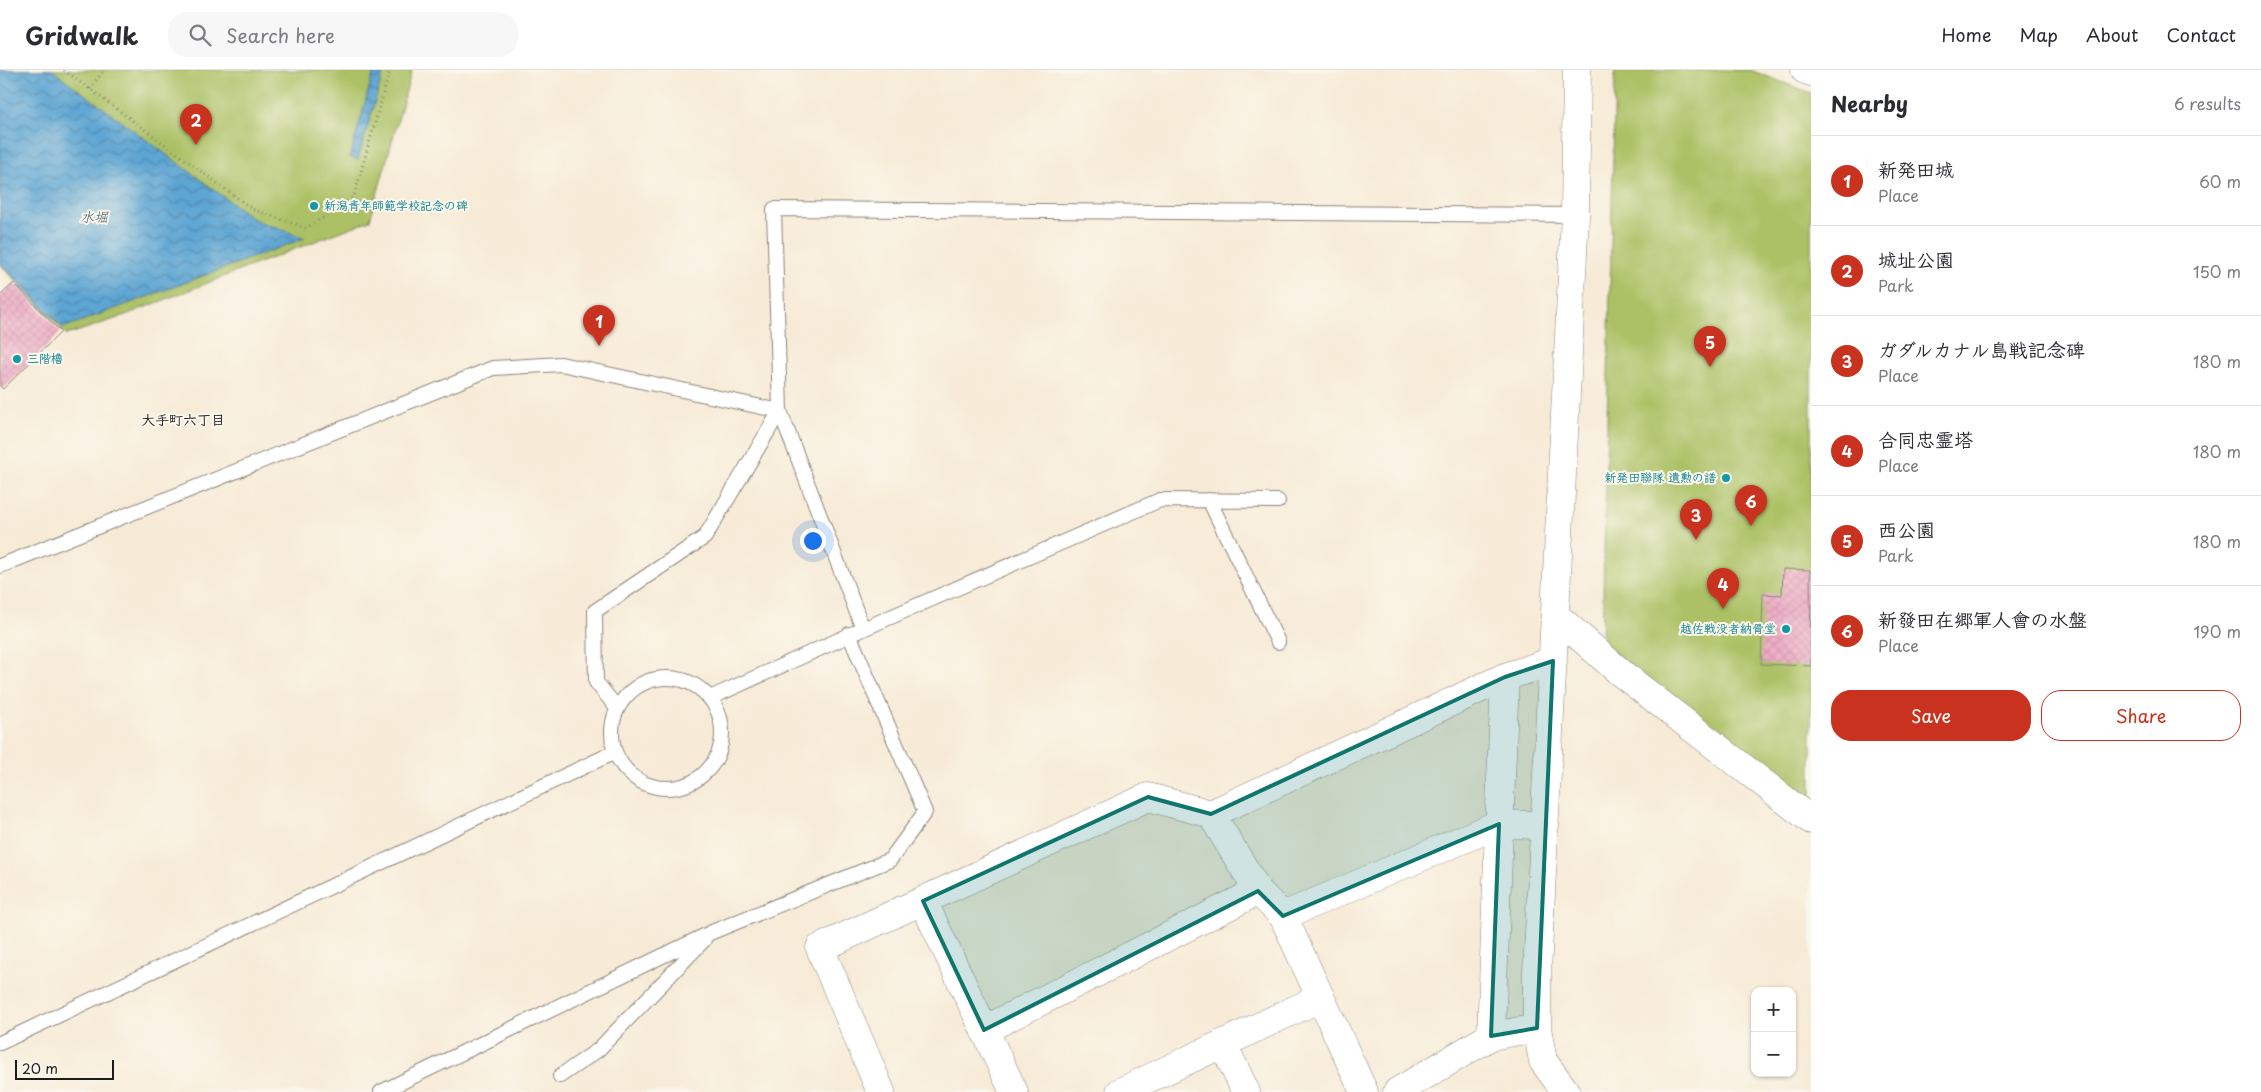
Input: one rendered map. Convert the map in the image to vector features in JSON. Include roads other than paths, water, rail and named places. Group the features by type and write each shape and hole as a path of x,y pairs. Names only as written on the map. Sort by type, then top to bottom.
{"street":[{"path":"1566,1092 1543,1061 1538,1028 1537,972 1575,214 1577,70"},
{"path":"1806,70 1811,72"},
{"path":"1555,615 1621,672 1811,820"},
{"path":"881,1092 820,948 1148,798 1210,814 1505,677 1553,661"},
{"path":"1491,1036 1505,677"},
{"path":"1210,814 1258,891 1283,916 1364,1092"},
{"path":"1283,916 1499,824 1545,825"},
{"path":"984,1030 1258,891"},
{"path":"923,901 1014,1092"},
{"path":"1125,1091 1320,998"},
{"path":"1397,1092 1491,1036 1538,1028"},
{"path":"1223,1044 1246,1092"}],"lane":[{"path":"863,629 780,411 774,209 1575,214"},
{"path":"0,566 493,368 561,364 780,411"},
{"path":"617,708 596,682 595,611 705,537 780,411"},
{"path":"710,698 849,634 1160,500 1278,501"},
{"path":"1209,500 1278,642"},
{"path":"381,1092 712,932 890,860 925,812 849,634"},
{"path":"666,677 698,686 710,698 720,720 721,744 716,759 706,772 693,781 678,787 662,788 646,784 632,776 622,765 615,752 612,738 612,723 617,708 625,696 636,686 650,680 666,677"},
{"path":"0,1043 615,752"},
{"path":"560,1076 598,1050 712,932"}],"water":[{"name":"水堀","path":"0,70 52,70 255,220 305,238 63,328 0,263"},
{"path":"374,70 384,70 358,160 350,157"}],"place":[{"name":"城址公園","path":"196,145"},
{"name":"新潟青年師範学校記念の碑","path":"314,206"},
{"name":"新発田城","path":"599,346"},
{"name":"三階櫓","path":"17,359"},
{"name":"西公園","path":"1710,367"},
{"name":"新発田聯隊 遺勲の譜","path":"1726,478"},
{"name":"新發田在郷軍人會の水盤","path":"1751,526"},
{"name":"ガダルカナル島戦記念碑","path":"1696,540"},
{"name":"合同忠霊塔","path":"1723,609"},
{"name":"越佐戦没者納骨堂","path":"1786,629"}],"district":[{"name":"大手町六丁目","path":"183,420"}]}
